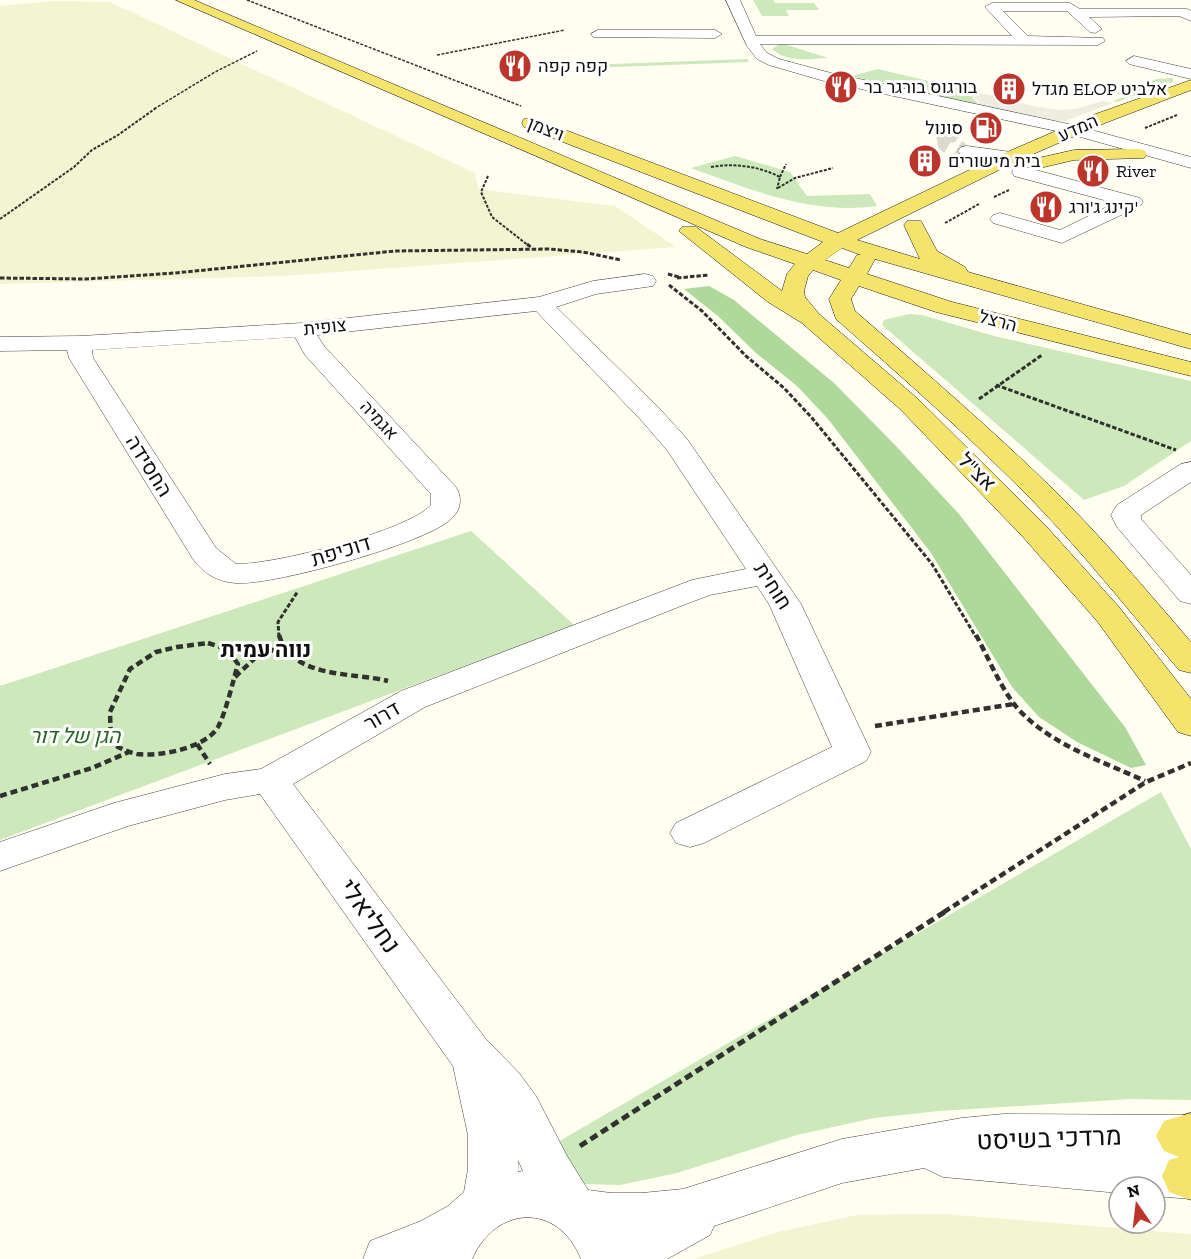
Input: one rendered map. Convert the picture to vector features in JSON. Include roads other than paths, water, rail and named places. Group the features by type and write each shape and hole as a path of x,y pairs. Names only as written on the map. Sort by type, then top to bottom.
{"main road":[{"name":"ויצמן","path":"183,0 720,230 808,263"},
{"path":"221,0 296,30"},
{"name":"המדע","path":"838,241 902,227 1016,164 1068,132 1191,85"},
{"name":"המדע","path":"853,277 873,252 902,227 993,165 1040,163 1130,128 1191,101"},
{"name":"ויצמן","path":"513,117 749,208 873,252"},
{"path":"1040,163 1074,155 1138,154"},
{"path":"611,182 703,240 776,297 811,319"},
{"path":"749,208 902,227 928,255 980,284"},
{"name":"אצ\"ל","path":"838,241 808,263 798,274 793,291 794,298 811,319 909,404 1034,531 1108,614 1191,724"},
{"name":"הרצל","path":"873,252 1191,342"},
{"name":"הרצל","path":"808,263 944,307 1191,369"},
{"name":"אצ\"ל","path":"853,277 840,299 840,304 849,320 960,415 1071,524 1191,663"},
{"path":"873,341 861,325 864,315 912,305 944,307"}],"street":[{"path":"733,0 762,56 774,62 980,118 1068,132"},
{"path":"752,40 1024,40 1096,35 1070,7 992,7 1024,40"},
{"path":"1077,13 1182,12 1191,16"},
{"path":"598,34 715,34"},
{"path":"820,40 831,57"},
{"path":"906,40 915,54"},
{"path":"1184,62 1134,61 1191,74"},
{"path":"980,118 1068,132 1191,164"},
{"path":"1096,140 1138,154 1191,164"},
{"path":"993,165 964,152 1016,164 1133,202 1062,237 1000,219"},
{"name":"צופית","path":"0,344 81,343 302,330 541,304 593,288 652,276"},
{"name":"חוחית","path":"541,304 650,414 677,445 766,575 797,625 853,752 690,833"},
{"name":"אגמיה","path":"302,330 314,350 445,492 447,503 442,512"},
{"name":"החסידה","path":"81,343 79,352 81,358 204,553 216,566 236,574"},
{"path":"1186,461 1125,515 1127,521 1191,594"},
{"name":"דוכיפת","path":"236,574 267,573 292,567 410,531 429,522 442,512"},
{"name":"דרור","path":"0,857 163,801 270,780 413,699 703,587 766,575"},
{"name":"נחליאלי","path":"270,780 469,1052 502,1087 519,1111 549,1172 575,1208 588,1219 602,1239 607,1259"},
{"name":"נחליאלי","path":"465,1229 494,1168 492,1124 488,1101 469,1052"},
{"name":"מרדכי בשיסט","path":"465,1229 494,1200 520,1194 545,1195 575,1208 611,1216 642,1217 683,1213 842,1161 908,1150 993,1161 1189,1156"},
{"name":"מרדכי בשיסט","path":"624,1259 645,1243 729,1199"},
{"path":"389,1259 465,1229"}],"tunnel":[{"path":"953,130 946,136 947,143 961,152"}],"place":[{"name":"קפה קפה","path":"515,66"},
{"name":"בורגוס בורגר בר","path":"841,87"},
{"name":"מגדל ELOP אלביט","path":"1009,89"},
{"name":"סונול","path":"986,128"},
{"name":"בית מישורים","path":"925,161"},
{"name":"River","path":"1093,171"},
{"name":"קינג ג'ורג'","path":"1046,207"}],"district":[{"name":"נווה עמית","path":"266,649"}],"park label":[{"name":"הגן של דור","path":"75,736"}]}
